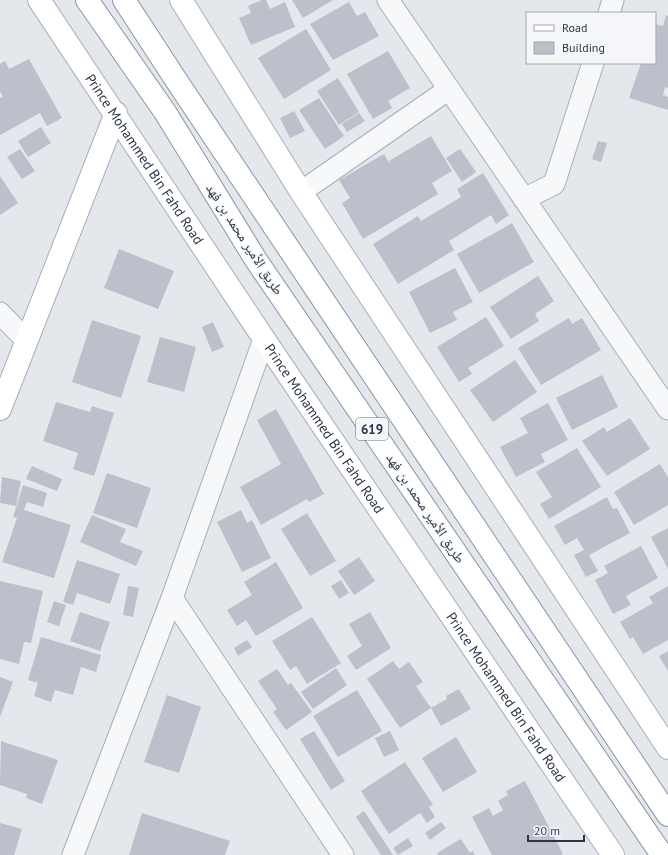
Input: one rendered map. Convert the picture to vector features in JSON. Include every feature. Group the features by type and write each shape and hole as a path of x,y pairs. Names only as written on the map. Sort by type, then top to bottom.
{"main road":[{"name":"Prince Mohammed Bin Fahd Road","path":"39,0 116,113 264,338 613,855"},
{"name":"طريق الأمير محمد بن فهد","path":"87,0 165,112 256,260 662,855"},
{"name":"619","path":"124,0 668,815"},
{"path":"181,0 300,192 668,748"},
{"path":"0,409 116,113"}],"street":[{"path":"388,0 668,409"},
{"path":"609,12 613,0"},
{"path":"524,199 554,184 593,64"},
{"path":"300,192 449,89"},
{"path":"0,313 26,340"},
{"path":"73,855 172,598 264,338"},
{"path":"172,598 343,855"}],"building":[{"path":"262,0 266,0 270,9 285,2 295,27 251,45 239,18 251,13 248,6"},
{"path":"292,0 333,0 303,18"},
{"path":"349,2 357,16 365,12 379,36 333,60 310,24"},
{"path":"666,15 668,16 668,88 665,87 663,95 668,97 668,110 629,98 641,64 656,64 656,24 663,26"},
{"path":"306,29 331,70 284,99 258,58"},
{"path":"388,51 410,88 388,101 392,108 373,119 347,74"},
{"path":"29,59 62,118 47,126 40,113 0,135 0,98 3,97 0,91 0,64 5,61 9,69"},
{"path":"338,78 359,112 339,125 317,91"},
{"path":"319,98 344,136 325,149 299,110"},
{"path":"294,111 305,131 290,138 280,118"},
{"path":"359,113 365,121 347,132 342,124"},
{"path":"41,127 51,143 28,157 18,141"},
{"path":"431,136 452,171 432,183 438,194 363,239 342,203 350,198 339,180 384,154 391,166 389,161"},
{"path":"598,141 607,143 601,162 592,159"},
{"path":"20,149 35,171 22,179 7,157"},
{"path":"460,149 476,172 462,182 446,158"},
{"path":"483,173 509,215 496,224 491,215 449,241 454,250 398,284 373,244 418,216 421,221 461,197 457,189"},
{"path":"0,176 18,203 0,215"},
{"path":"512,223 534,262 479,293 457,254"},
{"path":"119,249 174,271 158,309 104,288"},
{"path":"455,268 473,302 453,312 457,320 430,333 409,292"},
{"path":"538,276 554,301 535,314 539,321 511,339 490,307"},
{"path":"486,317 504,346 468,368 472,374 459,382 437,347"},
{"path":"569,318 572,324 582,318 601,350 541,385 518,348"},
{"path":"92,320 141,336 121,398 72,382"},
{"path":"213,322 224,347 212,352 202,327"},
{"path":"160,337 196,347 184,392 147,382"},
{"path":"515,360 537,392 493,422 470,390"},
{"path":"602,375 618,407 572,430 556,398"},
{"path":"56,402 90,412 92,406 114,413 94,476 73,469 78,453 43,441"},
{"path":"548,403 568,440 541,454 545,462 516,477 500,447 528,433 520,418"},
{"path":"276,409 324,494 309,502 307,499 261,525 240,487 281,464 257,420"},
{"path":"630,418 650,449 607,476 582,441 604,427 607,432"},
{"path":"577,448 601,487 549,519 540,504 552,497 536,472"},
{"path":"660,464 668,477 668,505 634,525 614,492"},
{"path":"32,466 62,479 57,491 26,479"},
{"path":"107,473 151,488 137,528 93,513"},
{"path":"2,477 21,481 16,506 0,503"},
{"path":"23,485 47,493 43,507 27,502 24,510 71,525 54,578 2,562 17,518 13,517"},
{"path":"607,497 613,509 617,508 630,533 589,555 598,571 586,577 574,555 584,550 577,538 565,545 554,526"},
{"path":"241,510 247,523 252,520 271,558 242,572 217,522"},
{"path":"307,513 336,561 310,576 281,529"},
{"path":"92,515 126,529 120,542 143,551 136,566 80,542"},
{"path":"668,528 668,569 651,537"},
{"path":"641,546 658,578 626,596 631,605 613,614 595,580 608,573 604,566"},
{"path":"359,557 375,581 354,595 338,571"},
{"path":"77,560 120,574 110,604 77,593 73,605 63,602"},
{"path":"276,562 303,608 256,636 246,620 237,626 227,610 252,595 244,582"},
{"path":"341,580 349,593 339,599 331,586"},
{"path":"0,581 43,591 31,643 24,642 19,664 0,659"},
{"path":"128,586 139,588 133,617 123,615"},
{"path":"668,586 668,640 643,654 633,637 630,639 620,622 653,603 649,597"},
{"path":"54,601 66,605 59,626 47,622"},
{"path":"80,612 110,622 100,651 70,641"},
{"path":"370,612 391,648 356,670 347,656 362,646 349,624"},
{"path":"312,617 341,663 307,684 296,666 290,670 272,641"},
{"path":"41,637 101,655 96,672 81,667 73,695 55,690 51,702 34,696 38,683 28,680"},
{"path":"247,640 252,647 238,656 234,648"},
{"path":"668,651 668,671 659,656"},
{"path":"393,661 399,669 409,662 423,682 416,686 431,708 400,728 367,679"},
{"path":"336,668 347,685 313,709 301,692"},
{"path":"277,669 288,685 291,683 312,712 286,730 273,712 277,709 258,681"},
{"path":"0,677 13,682 0,717"},
{"path":"459,689 471,709 441,726 431,708 447,699 446,696"},
{"path":"357,690 382,731 338,757 313,716"},
{"path":"167,695 201,707 179,773 144,762"},
{"path":"314,731 345,781 331,790 300,739"},
{"path":"390,731 399,750 384,757 375,738"},
{"path":"456,737 477,772 443,792 422,758"},
{"path":"1,741 58,760 42,804 26,798 27,794 0,785"},
{"path":"405,762 433,805 429,807 435,817 427,823 420,813 389,834 361,791"},
{"path":"525,781 563,854 492,855 472,817 489,808 493,816 503,810 498,801 508,795 506,791"},
{"path":"364,811 393,855 381,855 356,817"},
{"path":"142,813 230,841 225,855 129,855"},
{"path":"441,822 446,828 430,840 425,833"},
{"path":"0,823 22,829 14,855 0,855"},
{"path":"408,838 413,846 398,855 393,848"},
{"path":"461,839 470,853 473,851 475,855 438,855 437,853"}]}
